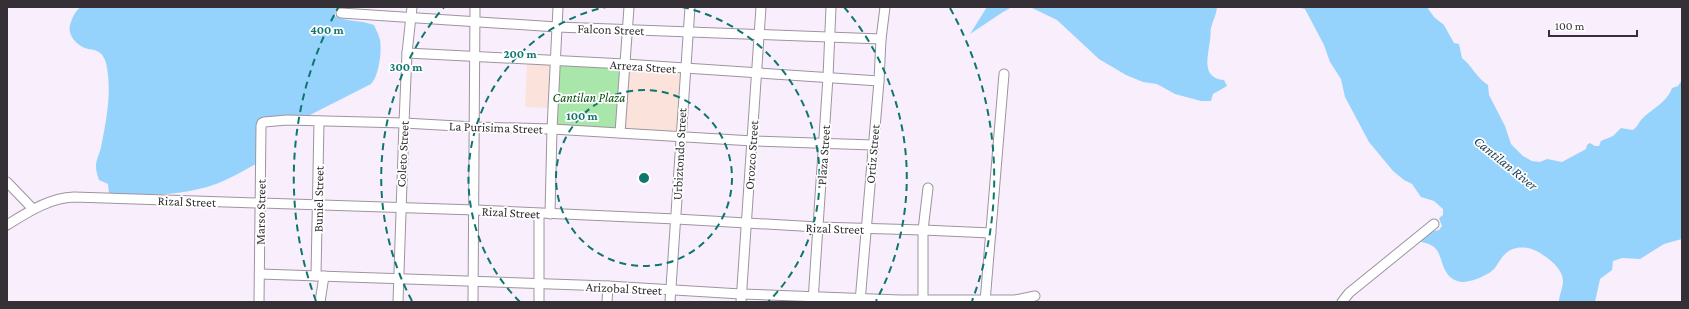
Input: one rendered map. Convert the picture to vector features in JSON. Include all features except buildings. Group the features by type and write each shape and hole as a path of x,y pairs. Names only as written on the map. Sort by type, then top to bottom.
{"street":[{"name":"Coleto Street","path":"398,302 400,208 407,53 412,7"},
{"path":"473,302 475,210 475,7"},
{"path":"550,214 552,129 558,7"},
{"path":"620,133 629,7"},
{"name":"Urbiztondo Street","path":"670,302 684,69 690,7"},
{"name":"Orozco Street","path":"741,298 753,141 760,7"},
{"name":"Plaza Street","path":"813,299 832,7"},
{"name":"Ortiz Street","path":"860,300 879,81 880,39 885,7"},
{"name":"Falcon Street","path":"341,13 475,23 557,27 688,31 758,36 880,39"},
{"name":"Arreza Street","path":"407,53 625,64 879,81"},
{"path":"985,301 1004,74"},
{"name":"La Purisima Street","path":"262,123 275,120 404,123 552,129 753,141 873,145"},
{"name":"Buniel Street","path":"319,122 318,205 320,302"},
{"name":"Marso Street","path":"259,302 262,123"},
{"path":"7,182 34,209"},
{"path":"923,301 923,230 928,188"},
{"name":"Rizal Street","path":"7,225 34,209 68,197 475,210 676,219 746,224 991,233"},
{"path":"539,214 539,302"},
{"path":"1342,302 1349,293 1434,224"},
{"name":"Arizobal Street","path":"260,274 399,278 473,283 608,286 670,290 741,298 985,301 1015,300 1035,296"},
{"path":"607,302 608,286"}],"shaded area":[{"path":"527,64 550,65 548,108 525,107"},
{"path":"629,68 680,72 676,133 625,130"}],"green space":[{"name":"Cantilan Plaza","path":"559,65 621,68 617,129 557,126"}],"water":[{"path":"81,7 341,7 335,12 335,16 374,25 380,40 381,50 379,63 376,75 371,84 308,116 302,118 262,120 258,163 232,177 203,188 177,193 149,195 109,194 108,184 99,180 96,168 107,113 109,93 108,73 106,61 99,52 81,46 72,38 70,26 76,11"},
{"path":"987,7 1012,7 970,34"},
{"path":"1030,7 1217,7 1211,30 1207,60 1209,71 1212,75 1224,80 1227,86 1213,94 1211,101 1201,101 1175,94 1157,84 1143,82 1126,75 1099,59 1057,20"},
{"name":"Cantilan River","path":"1296,7 1427,7 1434,17 1444,25 1454,43 1459,44 1462,58 1488,85 1489,95 1505,126 1511,144 1523,156 1532,161 1540,162 1547,159 1562,162 1586,149 1587,145 1590,143 1595,146 1599,146 1601,141 1613,136 1621,128 1633,130 1645,116 1666,98 1672,88 1678,86 1682,80 1682,239 1664,244 1640,259 1622,258 1613,261 1612,270 1600,279 1595,302 1559,302 1563,284 1561,273 1550,260 1539,252 1529,248 1518,248 1508,251 1492,271 1480,278 1462,282 1450,277 1446,272 1440,256 1435,248 1423,242 1415,241 1425,233 1439,230 1442,226 1439,218 1443,215 1443,209 1434,201 1421,197 1412,184 1404,180 1393,171 1369,142 1345,97 1341,79 1330,62 1324,45 1305,9"}]}
